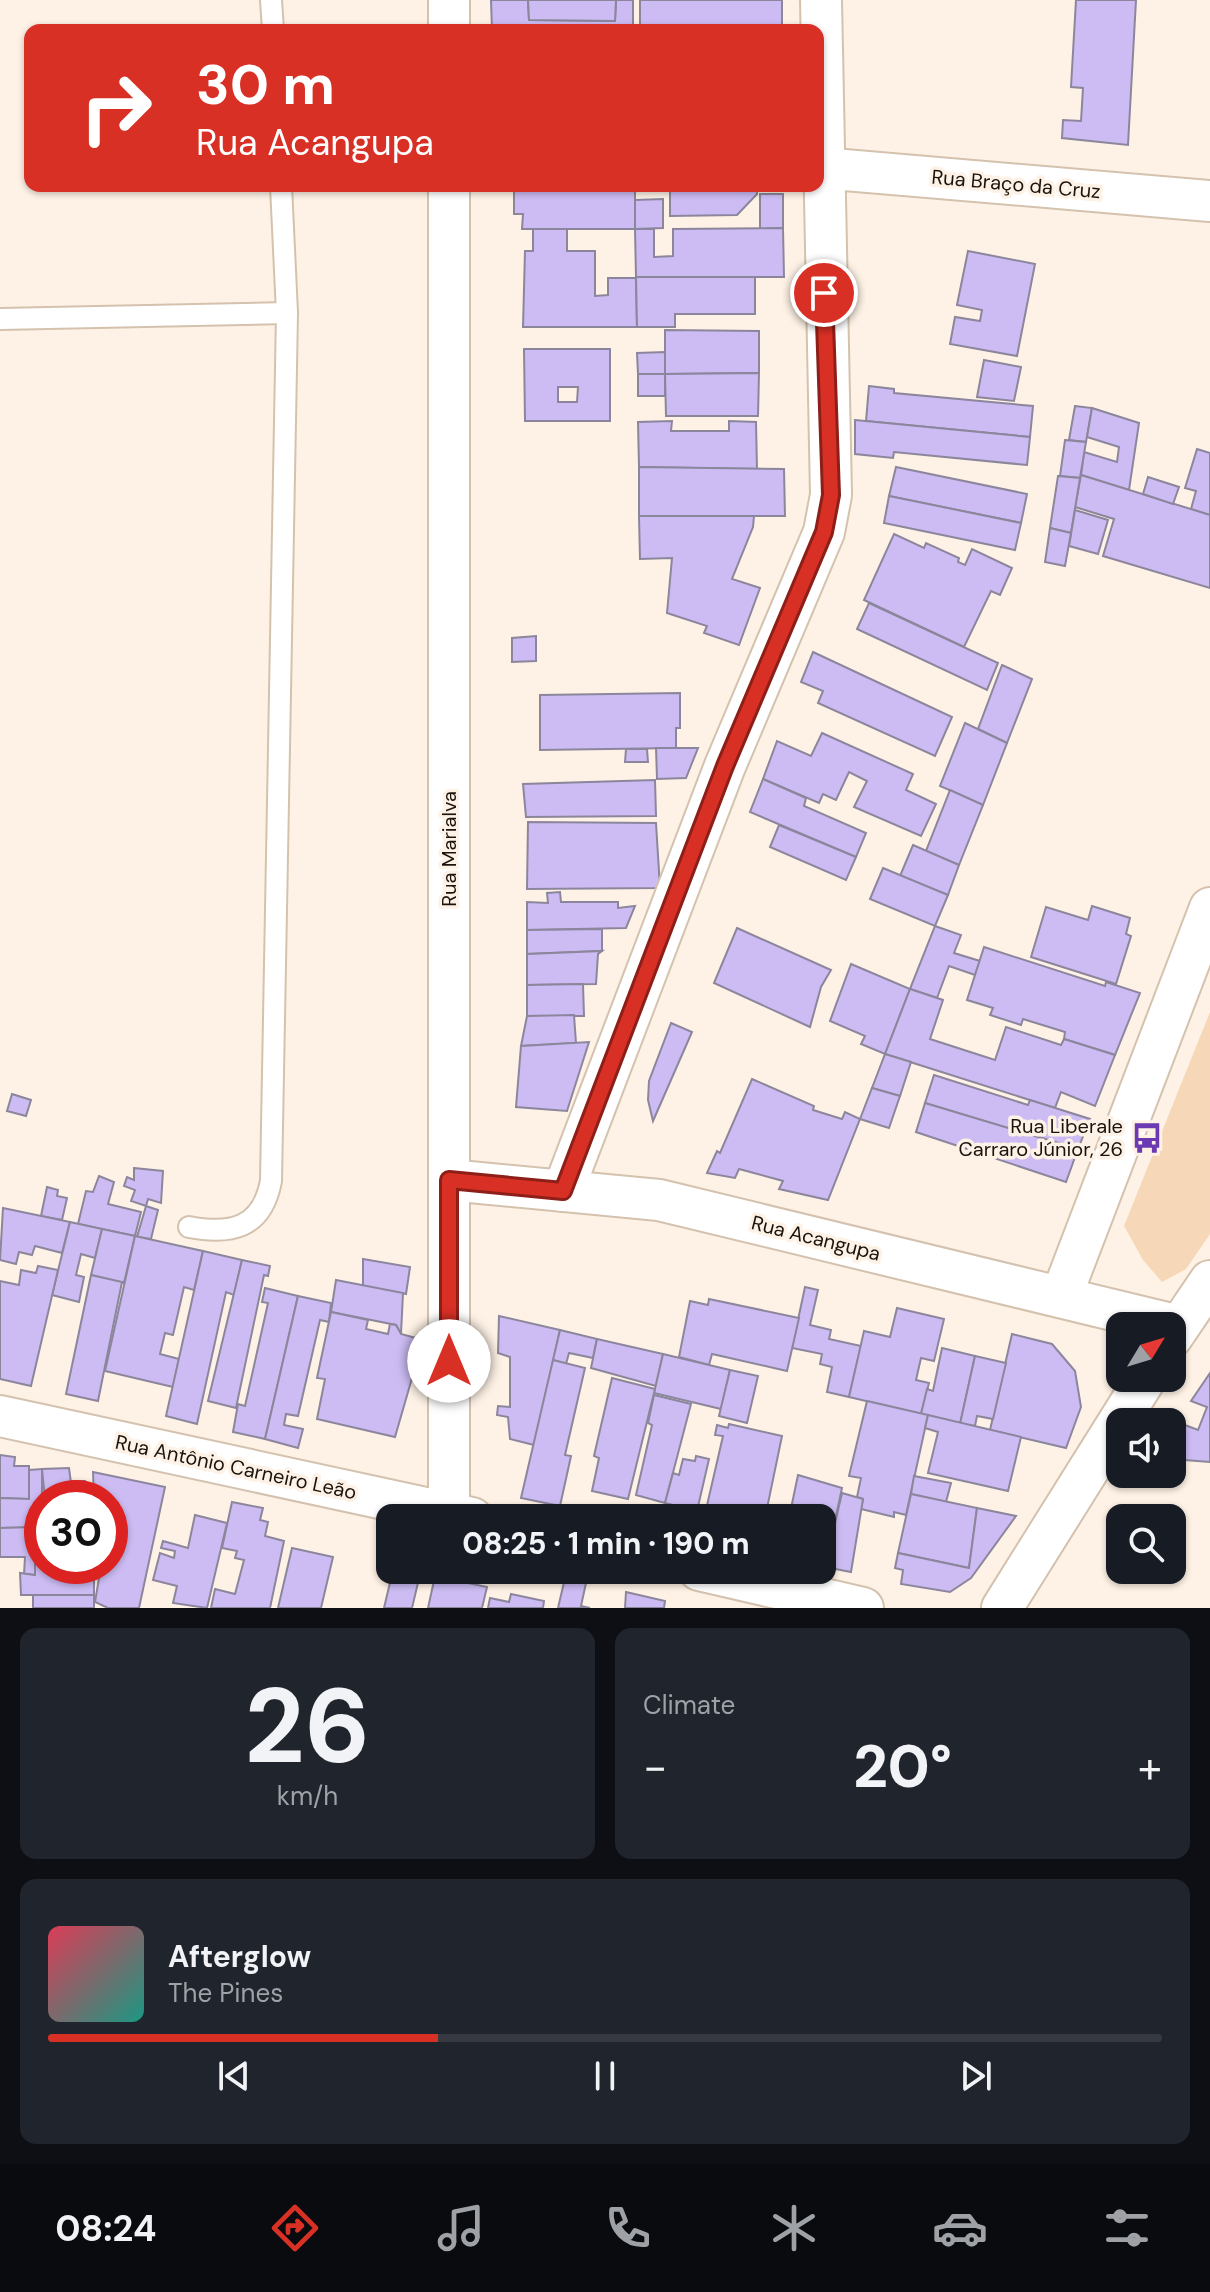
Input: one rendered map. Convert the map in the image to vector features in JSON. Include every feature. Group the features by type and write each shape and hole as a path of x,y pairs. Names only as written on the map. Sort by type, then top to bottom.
{"street":[{"path":"449,0 449,24"},
{"path":"821,0 821,24"},
{"name":"Rua Braço da Cruz","path":"824,168 1210,201"},
{"name":"Rua Marialva","path":"449,192 449,1180 460,1504"},
{"path":"563,1191 725,766 824,532 831,495 822,192"},
{"path":"1061,1297 1210,908"},
{"name":"Rua Acangupa","path":"449,1180 659,1200 1112,1312"},
{"path":"1186,1316 1210,1281"},
{"path":"1002,1608 1137,1392"},
{"name":"Rua Antônio Carneiro Leão","path":"0,1416 409,1504"},
{"path":"759,1584 863,1608"}],"lane":[{"path":"271,0 273,24"},
{"path":"189,1227 216,1232 239,1228 268,1200 271,1181 287,313 281,192"},
{"path":"0,319 287,313"}],"shaded area":[{"path":"1210,1012 1210,1234 1186,1269 1162,1282 1143,1260 1124,1226"}],"building":[{"path":"491,0 528,0 529,20 615,21 616,0 633,0 633,24 492,24"},
{"path":"528,0 616,0 615,21 529,20"},
{"path":"640,0 782,0 782,24 640,24"},
{"path":"1076,0 1136,0 1128,145 1062,138 1063,120 1081,121 1083,88 1071,87"},
{"path":"514,192 635,192 635,229 522,229 523,214 514,214"},
{"path":"670,192 757,192 737,215 670,216"},
{"path":"760,194 783,194 783,228 760,229"},
{"path":"663,199 663,228 635,229 635,200"},
{"path":"783,228 784,277 636,277 635,229 654,229 654,257 673,256 673,229"},
{"path":"533,229 567,229 567,251 595,251 595,296 608,295 608,278 636,278 637,327 523,327 525,251 533,251"},
{"path":"968,251 1035,264 1017,356 950,344 955,317 980,321 982,310 957,305"},
{"path":"636,277 755,277 755,314 675,314 675,327 637,327"},
{"path":"665,330 759,331 759,373 665,374"},
{"path":"524,349 610,349 610,421 525,421","holes":["558,387 578,387 577,402 558,402"]},
{"path":"665,352 665,374 638,374 637,353"},
{"path":"984,360 1021,367 1014,401 977,397"},
{"path":"759,373 758,416 666,416 665,374"},
{"path":"638,374 665,374 665,396 638,396"},
{"path":"869,386 894,389 894,393 1033,406 1030,437 866,421"},
{"path":"1075,406 1092,408 1086,442 1069,440"},
{"path":"1092,408 1139,423 1129,490 1081,475 1084,452 1117,462 1119,447 1087,437"},
{"path":"855,420 1030,437 1027,465 894,452 893,458 855,454"},
{"path":"672,421 671,431 729,431 729,421 756,422 757,469 639,467 638,422"},
{"path":"1065,440 1086,442 1080,478 1060,476"},
{"path":"1197,449 1210,453 1210,515 1191,509 1196,491 1185,488"},
{"path":"639,467 784,469 785,516 639,516"},
{"path":"896,467 1027,494 1021,523 889,496"},
{"path":"1081,475 1210,515 1210,588 1103,556 1114,519 1075,507"},
{"path":"1058,476 1080,478 1071,533 1050,528"},
{"path":"1148,477 1179,487 1173,504 1143,494"},
{"path":"889,496 1021,523 1015,550 884,523"},
{"path":"1075,510 1108,520 1098,554 1069,546"},
{"path":"639,516 754,516 753,527 732,579 760,588 739,645 704,633 707,626 667,613 672,558 640,559"},
{"path":"1050,528 1071,533 1065,566 1045,562"},
{"path":"894,534 924,548 926,543 959,558 958,562 965,565 972,549 1012,568 1000,595 991,591 964,647 864,600"},
{"path":"869,603 998,663 987,690 857,629"},
{"path":"536,636 536,661 512,662 512,638"},
{"path":"813,652 952,717 935,756 818,703 823,691 801,682"},
{"path":"1002,665 1032,679 1007,743 978,729"},
{"path":"680,693 680,728 676,728 676,748 540,750 540,695"},
{"path":"965,723 1007,743 983,805 940,786"},
{"path":"822,733 913,774 906,790 936,804 921,836 854,807 867,781 849,772 836,800 823,794 819,803 763,779 777,741 811,756"},
{"path":"656,748 698,748 686,778 657,779"},
{"path":"626,749 647,749 648,762 625,762"},
{"path":"763,779 806,798 804,806 866,833 856,857 750,812"},
{"path":"655,780 656,816 526,817 523,784"},
{"path":"950,790 983,805 959,865 926,851"},
{"path":"528,822 656,823 660,888 527,889"},
{"path":"779,825 856,857 846,880 770,847"},
{"path":"913,845 959,865 948,895 900,876"},
{"path":"883,868 948,895 935,926 870,899"},
{"path":"560,892 561,902 618,902 618,908 635,906 626,928 527,930 527,902 548,903 547,893"},
{"path":"1092,906 1130,918 1126,934 1131,936 1116,984 1031,957 1046,907 1088,920"},
{"path":"935,926 961,935 954,953 980,961 975,975 949,966 937,998 910,989"},
{"path":"737,928 831,970 821,987 810,1027 714,983"},
{"path":"602,929 602,951 527,954 527,930"},
{"path":"984,947 1105,986 1106,982 1140,993 1115,1055 1064,1039 1065,1032 1023,1019 1021,1025 990,1015 993,1008 967,1000"},
{"path":"602,951 598,954 596,984 527,985 527,954"},
{"path":"851,964 910,989 885,1054 861,1044 865,1036 830,1021"},
{"path":"583,984 584,1016 527,1016 527,985"},
{"path":"910,989 943,1000 930,1039 995,1060 1006,1027 1061,1045 1064,1039 1115,1055 1095,1106 1061,1092 1055,1108 885,1054"},
{"path":"574,1015 576,1043 521,1046 527,1016"},
{"path":"671,1023 692,1032 653,1121 648,1100 649,1081"},
{"path":"589,1042 567,1111 516,1107 521,1046"},
{"path":"885,1054 911,1062 900,1096 872,1088"},
{"path":"934,1075 1028,1105 1030,1100 1090,1119 1078,1149 925,1103"},
{"path":"752,1079 814,1106 813,1110 842,1119 845,1112 860,1119 828,1200 779,1189 783,1181 739,1169 735,1178 707,1173 717,1151 720,1153"},
{"path":"872,1088 900,1096 889,1128 860,1119"},
{"path":"12,1094 31,1100 26,1116 7,1111"},
{"path":"925,1103 1078,1149 1066,1182 916,1132"},
{"path":"134,1168 163,1171 161,1203 148,1199 146,1206 131,1201 135,1190 124,1186 127,1177 134,1180"},
{"path":"99,1176 114,1182 108,1204 141,1212 135,1236 78,1224 86,1191 93,1192"},
{"path":"47,1187 58,1190 57,1196 67,1198 62,1220 41,1216"},
{"path":"146,1206 158,1210 151,1239 137,1237"},
{"path":"3,1208 70,1222 62,1253 35,1246 32,1255 19,1252 16,1264 0,1260"},
{"path":"70,1222 102,1229 95,1258 81,1254 76,1275 84,1277 79,1302 52,1295"},
{"path":"102,1229 135,1236 124,1283 91,1275"},
{"path":"135,1236 203,1251 194,1290 184,1287 173,1335 165,1333 160,1354 179,1359 173,1387 105,1371"},
{"path":"203,1251 242,1260 234,1295 226,1292 197,1424 166,1416"},
{"path":"363,1259 410,1267 406,1294 363,1286"},
{"path":"242,1260 270,1266 268,1276 264,1275 236,1408 208,1401"},
{"path":"38,1266 58,1270 31,1386 0,1379 0,1281 19,1285 21,1270 36,1273"},
{"path":"91,1275 122,1282 98,1401 66,1394"},
{"path":"336,1280 403,1293 401,1334 396,1325 331,1312"},
{"path":"805,1287 818,1290 810,1325 831,1330 829,1339 861,1346 849,1397 827,1392 832,1367 820,1364 822,1354 792,1348"},
{"path":"265,1288 298,1296 265,1439 233,1432 238,1404 245,1406 268,1303 262,1302"},
{"path":"298,1296 331,1303 329,1322 320,1320 298,1416 286,1414 284,1425 303,1429 298,1448 265,1439"},
{"path":"709,1299 799,1318 787,1371 712,1354 709,1365 679,1357 690,1301 708,1305"},
{"path":"897,1308 944,1319 934,1361 921,1358 916,1380 929,1383 921,1414 849,1397 864,1331 890,1337"},
{"path":"331,1312 368,1320 366,1329 388,1334 390,1324 396,1325 401,1334 423,1340 395,1437 317,1419 325,1379 317,1378"},
{"path":"499,1316 560,1330 534,1445 510,1439 508,1417 497,1415 498,1406 510,1407 510,1357 498,1353"},
{"path":"560,1330 597,1339 593,1358 569,1353 566,1364 553,1360"},
{"path":"1012,1334 1052,1344 1075,1371 1081,1407 1066,1448 990,1430"},
{"path":"597,1339 663,1354 656,1386 591,1368"},
{"path":"942,1348 975,1356 960,1424 921,1414 927,1389 933,1391"},
{"path":"663,1354 730,1370 721,1409 654,1393"},
{"path":"975,1356 1006,1363 993,1419 977,1416 975,1426 960,1424"},
{"path":"553,1360 585,1368 565,1455 571,1456 560,1504 521,1498"},
{"path":"730,1370 758,1376 747,1423 719,1416"},
{"path":"1210,1373 1210,1462 1186,1460 1186,1425 1198,1430 1207,1407 1191,1401"},
{"path":"612,1378 655,1389 628,1499 592,1491 599,1458 594,1456"},
{"path":"654,1395 691,1404 665,1503 636,1495 652,1425 648,1423"},
{"path":"867,1401 928,1415 906,1515 894,1512 894,1517 861,1509 863,1499 857,1497 861,1478 849,1476"},
{"path":"928,1415 1021,1437 1008,1491 928,1473 938,1432 925,1428"},
{"path":"729,1424 782,1436 768,1504 707,1504 723,1436 715,1435 717,1425 728,1428"},
{"path":"0,1455 15,1457 14,1466 29,1466 29,1480 24,1480 24,1499 0,1498"},
{"path":"696,1456 709,1459 699,1504 665,1503 673,1473 679,1475 683,1459 695,1461"},
{"path":"69,1468 71,1480 43,1480 42,1469"},
{"path":"42,1469 42,1480 29,1480 29,1470"},
{"path":"93,1472 165,1487 139,1608 108,1608 95,1602 98,1584 128,1584 128,1480 93,1480"},
{"path":"798,1475 842,1488 836,1516 836,1504 792,1504"},
{"path":"914,1476 951,1483 946,1502 911,1494"},
{"path":"842,1493 863,1499 851,1572 836,1569 836,1519"},
{"path":"911,1494 977,1508 969,1568 898,1553"},
{"path":"0,1498 24,1499 24,1527 0,1528"},
{"path":"232,1502 263,1508 260,1520 268,1522 265,1536 284,1541 270,1608 211,1608 215,1589 235,1594 244,1560 235,1558 237,1551 222,1548"},
{"path":"977,1508 1016,1516 971,1578 950,1592 901,1584 903,1570 895,1568 898,1553 969,1568"},
{"path":"195,1515 227,1523 207,1608 173,1603 177,1586 153,1580 160,1553 174,1558 175,1551 161,1548 163,1541 188,1548"},
{"path":"24,1527 24,1557 0,1557 0,1528"},
{"path":"292,1548 333,1557 321,1608 278,1608"},
{"path":"20,1573 24,1574 24,1584 94,1584 94,1595 21,1595"},
{"path":"390,1584 418,1584 412,1608 384,1608"},
{"path":"433,1584 487,1587 482,1608 428,1608"},
{"path":"564,1584 586,1584 581,1606 590,1608 558,1608"},
{"path":"626,1592 665,1601 664,1608 625,1608"},
{"path":"511,1594 544,1601 543,1608 488,1608 490,1598 509,1602"},
{"path":"33,1595 94,1595 94,1608 33,1608"}],"place":[{"name":"Rua Liberale Carraro Júnior, 26","path":"1147,1138"}],"route":[{"path":"449,1361 449,1180 563,1191 725,766 824,532 831,495 824,293"}]}
